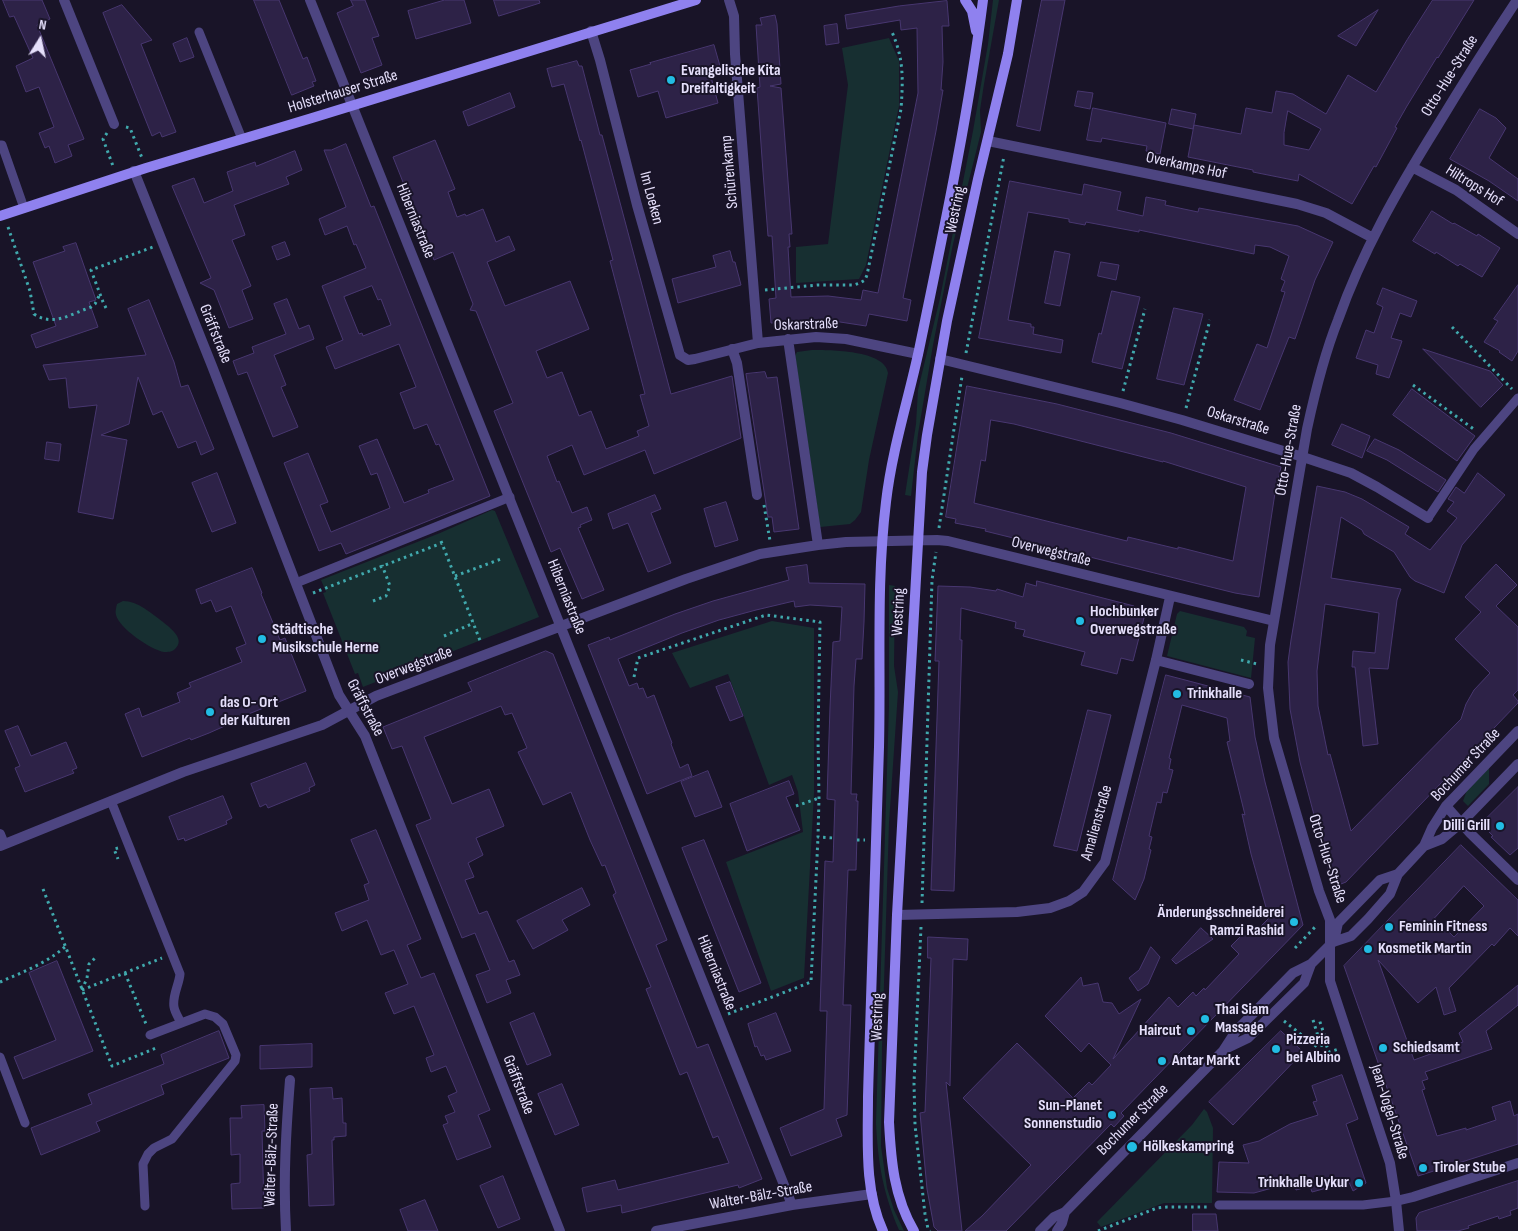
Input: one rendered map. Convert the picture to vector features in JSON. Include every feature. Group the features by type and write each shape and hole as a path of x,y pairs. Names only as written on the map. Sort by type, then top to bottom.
{"main road":[{"name":"Holsterhauser Straße","path":"2,215 117,176 696,0"},
{"path":"965,0 972,11 978,39"},
{"name":"Westring","path":"883,1231 876,1217 872,1194 868,1144 879,746 882,541 886,501 900,422 918,354 962,139 983,0"},
{"name":"Westring","path":"914,1231 901,1206 896,1189 889,1122 897,915 921,480 925,444 940,359 978,179 1008,54 1017,0"}],"street":[{"path":"64,0 114,124"},
{"name":"Hiberniastraße","path":"310,0 792,1205"},
{"name":"Schürenkamp","path":"729,0 734,16 735,54 758,342"},
{"name":"Otto-Hue-Straße","path":"1332,944 1330,920 1319,891 1274,738 1268,688 1270,645 1313,399 1327,351 1348,292 1373,238 1412,167 1477,60 1517,0"},
{"name":"Im Loeken","path":"591,31 678,350 683,358 695,360"},
{"name":"Overkamps Hof","path":"988,142 1297,204 1326,213 1373,238"},
{"name":"Hiltrops Hof","path":"1412,167 1456,190 1518,234"},
{"name":"Gräffstraße","path":"134,171 212,366 339,695 365,736 560,1231"},
{"name":"Oskarstraße","path":"695,360 758,342 816,337 846,339 918,354"},
{"path":"788,339 818,545"},
{"path":"732,349 737,363 757,496"},
{"name":"Oskarstraße","path":"940,359 1120,403 1303,456 1351,474 1377,487 1428,518"},
{"name":"Overwegstraße","path":"2,845 183,772 322,725 376,696 686,579 771,552 818,545 882,541 948,541 1274,621"},
{"name":"Amalienstraße","path":"897,915 1017,912 1050,908 1069,901 1083,892 1105,862 1170,597"},
{"path":"1156,660 1250,684"},
{"name":"Bochumer Straße","path":"1040,1231 1054,1217 1065,1212 1223,1050 1236,1031 1293,973 1311,964 1332,944 1351,936 1368,919 1390,894 1398,874 1424,846 1432,828 1446,806 1518,731"},
{"name":"Bochumer Straße","path":"1424,846 1442,839 1461,823 1518,764"},
{"path":"1446,806 1518,880"},
{"path":"0,834 2,845"},
{"name":"Bochumer Straße","path":"1332,944 1338,923 1380,880 1398,874"},
{"name":"Jean-Vogel-Straße","path":"1332,944 1330,981 1390,1163 1399,1231"},
{"name":"Bochumer Straße","path":"1223,1050 1248,1038 1304,983 1311,964"},
{"name":"Walter-Bälz-Straße","path":"286,1231 284,1199 285,1152 290,1080"},
{"path":"1396,1201 1518,1163"},
{"name":"Walter-Bälz-Straße","path":"656,1231 792,1205 872,1194"},
{"name":"Bochumer Straße","path":"1057,1231 1062,1223 1065,1212"}],"lane":[{"path":"199,32 242,139"},
{"path":"0,145 2,145 5,167 24,208"},
{"name":"Oskarstraße","path":"1428,518 1474,449 1518,396"},
{"path":"296,583 510,497"},
{"path":"111,801 180,974 180,983 174,999 174,1007 181,1023"},
{"path":"145,1206 144,1164 148,1154 154,1148 172,1139 235,1061 236,1055 223,1024 215,1017 205,1014 150,1035"},
{"path":"0,1056 25,1123"},
{"path":"1219,1205 1363,1205 1396,1201"}],"path":[{"path":"754,291 817,285 854,285 865,280 901,109 902,61 892,32"},
{"path":"130,128 146,168"},
{"path":"103,139 117,176"},
{"path":"930,1231 925,1214 914,1116 914,1083 932,580 964,364 1006,145"},
{"path":"2,215 30,291 34,314 41,319 56,320 91,307 100,294"},
{"path":"106,308 91,270 163,243"},
{"path":"1120,403 1145,309"},
{"path":"1182,420 1210,320"},
{"path":"1452,327 1518,396"},
{"path":"1413,385 1484,437"},
{"path":"757,496 763,498 771,552"},
{"path":"436,527 486,655"},
{"path":"301,598 442,543"},
{"path":"373,601 386,596 390,586 376,551"},
{"path":"455,576 501,559"},
{"path":"634,676 638,658 766,615 820,622 819,798 811,982 718,1018"},
{"path":"444,636 474,623"},
{"path":"796,806 819,798"},
{"path":"818,837 834,838"},
{"path":"43,889 112,1066 156,1048 126,973"},
{"path":"1295,948 1310,932"},
{"path":"0,982 57,955 66,946"},
{"path":"82,990 172,954"},
{"path":"82,990 87,978 89,964 96,957"},
{"path":"1273,1013 1317,1047 1326,1044"},
{"path":"1319,1019 1329,1052 1352,1045"},
{"path":"1313,1020 1318,1036 1324,1039"},
{"path":"1098,1231 1157,1208 1219,1205"}],"green space":[{"path":"993,0 999,0 980,110 981,132 953,244 933,345 918,434 911,496 905,495 916,424 918,390 940,298 973,131 988,44"},
{"path":"889,38 899,61 899,106 866,265 859,279 796,283 796,247 828,244 848,85 842,48"},
{"path":"812,350 843,351 867,356 885,365 888,373 869,460 861,512 850,524 820,527 795,356 797,352"},
{"path":"492,510 495,511 539,617 363,687 358,673 355,674 323,593 326,592 321,580 440,533"},
{"path":"889,585 895,586 894,666 898,692 889,823 881,1146 887,1188 894,1210 904,1231 899,1230 885,1190 878,1151 876,1123 889,706"},
{"path":"123,601 134,603 144,608 169,627 176,634 179,641 175,649 168,652 158,650 129,632 118,620 116,614 117,604"},
{"path":"1180,611 1244,627 1247,631 1246,636 1255,638 1251,678 1167,656 1177,614"},
{"path":"772,621 814,628 814,793 804,978 771,991 726,862 803,832 798,792 792,775 769,785 728,674 690,688 672,653"},
{"path":"1489,768 1489,784 1468,806 1463,801 1467,790"},
{"path":"1204,1109 1213,1128 1212,1203 1164,1203 1101,1227 1097,1222 1192,1125"}],"building":[{"path":"3,0 42,0 50,19 37,25 84,139 68,145 72,156 55,163 49,146 45,148 39,133 54,127 39,87 26,92 16,66 33,58 14,16 10,17"},
{"path":"254,0 279,0 303,59 307,57 316,81 312,82 314,86 292,95"},
{"path":"351,0 365,0 379,36 372,38 382,65 361,73 337,13 353,6"},
{"path":"445,0 464,0 471,23 416,39 408,11"},
{"path":"494,0 539,0 540,3 499,16"},
{"path":"1042,0 1065,0 1040,131 1017,126"},
{"path":"1433,0 1474,0 1407,106 1376,167 1374,166 1352,204 1299,174 1298,181 1188,157 1194,125 1241,134 1246,108 1272,113 1276,91 1293,94 1326,114 1348,75 1376,92","holes":["1288,111 1321,129 1309,150 1284,145"]},
{"path":"947,1 949,26 942,26 943,62 941,90 943,90 903,298 911,300 907,321 869,314 866,326 827,320 771,323 769,299 776,298 772,236 768,236 763,172 757,88 760,87 756,25 762,25 760,18 775,15 781,84 770,86 781,88 792,234 789,234 790,247 788,247 791,297 828,296 861,300 863,290 878,293 918,93 917,28 901,30 900,20 847,29 845,15 899,6"},
{"path":"122,5 152,40 141,44 176,132 162,137 160,132 152,136 103,13"},
{"path":"1378,10 1356,46 1338,36"},
{"path":"837,24 839,43 826,45 824,26"},
{"path":"187,38 194,57 180,62 173,44"},
{"name":"Evangelische Kita Dreifaltigkeit","path":"714,45 722,73 711,77 718,103 666,118 658,91 638,97 630,70"},
{"path":"577,61 579,66 582,66 600,135 602,135 671,394 732,376 741,438 654,474 645,450 584,475 572,445 547,456 572,513 587,507 592,520 580,525 581,527 578,528 604,590 582,599 560,548 551,552 494,411 513,403 476,311 470,310 473,304 453,252 434,260 393,157 435,140 455,189 448,192 457,217 465,214 466,216 483,209 496,242 509,236 515,250 487,262 505,306 570,281 589,329 536,351 547,378 562,372 579,416 591,411 606,449 639,436 637,431 649,426 640,395 645,394 610,261 613,260 564,84 552,87 547,69"},
{"path":"1078,91 1093,93 1090,109 1075,106"},
{"path":"510,93 515,107 468,126 463,112"},
{"path":"1093,108 1166,123 1160,154 1146,151 1147,146 1102,138 1101,142 1087,140"},
{"path":"1172,109 1196,114 1193,129 1169,124"},
{"path":"1480,109 1496,118 1506,128 1489,158 1518,179 1518,201 1489,181 1450,159"},
{"path":"346,144 371,207 374,206 490,496 346,554 341,543 319,551 284,463 308,453 328,502 320,505 331,532 390,508 377,473 371,475 359,446 377,439 404,503 429,493 428,490 454,480 439,444 436,445 427,424 414,429 400,393 416,387 399,344 335,369 326,347 343,340 322,286 366,268 347,226 325,235 319,219 346,207 324,150 331,150","holes":["372,286 378,300 381,299 391,325 363,336 362,333 359,334 344,297"]},
{"path":"295,151 302,170 286,177 289,184 234,205 245,235 232,240 251,286 242,290 253,319 229,328 214,290 200,283 211,278 172,186 194,178 204,203 233,191 227,172 255,162 256,166"},
{"path":"1010,181 1082,195 1084,184 1121,192 1117,210 1143,216 1146,197 1166,201 1165,205 1198,212 1199,208 1298,226 1333,242 1315,280 1295,339 1289,337 1260,410 1234,400 1257,344 1267,348 1285,292 1281,291 1285,281 1281,279 1289,256 1270,247 1255,245 1254,254 1139,230 1139,232 1086,222 1085,225 1069,222 1069,219 1028,212 1008,320 1031,324 1031,327 1034,327 1033,334 1063,340 1061,353 979,338"},
{"path":"1432,211 1477,236 1478,234 1500,248 1482,277 1413,241"},
{"path":"285,242 290,255 277,260 272,247"},
{"path":"76,243 96,300 89,302 98,327 36,348 31,335 56,326 33,262 65,251 63,247"},
{"path":"730,251 741,285 678,303 672,279 716,267 713,256"},
{"path":"1055,251 1070,254 1060,306 1045,303"},
{"path":"1101,262 1119,265 1116,280 1098,276"},
{"path":"1518,285 1518,351 1512,361 1500,351 1484,342 1498,321 1494,319"},
{"path":"1383,288 1417,301 1411,317 1400,313 1391,338 1402,341 1389,378 1376,374 1378,365 1356,358 1366,330 1374,333 1383,307 1377,304"},
{"path":"1112,291 1140,297 1122,369 1092,362"},
{"path":"287,299 299,329 309,325 314,339 274,355 286,385 281,387 298,427 273,437 247,372 238,375 233,361 254,353 252,347 286,334 274,304"},
{"path":"149,300 174,362 181,387 188,385 214,449 201,455 196,441 178,448 162,411 153,415 138,377 129,424 101,435 127,440 113,519 78,512 97,405 69,408 66,378 49,380 43,365 146,355 128,309"},
{"path":"1174,308 1203,314 1184,385 1157,379"},
{"path":"1423,349 1490,371 1503,385 1481,407"},
{"path":"765,372 767,378 777,377 799,529 774,532 772,517 768,517 746,374"},
{"path":"967,386 1057,404 1171,433 1281,467 1275,493 1259,597 1235,593 985,531 986,529 955,523 956,519 946,517","holes":["991,420 1163,461 1246,487 1233,561 1128,537 1127,541 974,503 981,460 985,461"]},
{"path":"1412,389 1475,436 1457,461 1393,415"},
{"path":"1342,424 1370,436 1362,458 1332,445"},
{"path":"1375,439 1399,450 1446,480 1438,492 1387,460 1367,451"},
{"path":"47,442 61,444 59,461 45,459"},
{"path":"217,473 236,523 212,532 192,483"},
{"path":"1478,473 1505,495 1462,545 1444,593 1415,581 1410,577 1394,552 1364,534 1362,530 1341,517 1331,578 1401,589 1397,600 1388,669 1369,668 1378,744 1363,746 1355,667 1352,667 1353,651 1375,653 1379,613 1325,604 1317,671 1318,706 1328,755 1330,754 1351,831 1461,719 1466,704 1474,690 1490,673 1455,639 1481,612 1465,597 1496,564 1517,585 1496,606 1518,627 1518,690 1513,695 1518,703 1346,882 1336,883 1331,879 1300,762 1290,709 1288,662 1317,486 1345,492 1362,499 1409,527 1405,534 1430,550 1457,518 1447,511 1454,502 1448,499 1456,487 1464,493"},
{"path":"655,495 661,509 651,513 671,563 648,572 628,523 613,529 608,514"},
{"path":"726,502 738,540 715,547 704,509"},
{"path":"807,565 809,583 865,584 864,622 862,659 856,659 854,686 851,794 857,794 856,801 858,801 856,870 848,870 843,1005 851,1005 847,1115 836,1119 842,1136 791,1156 780,1128 824,1109 827,1011 820,1011 825,861 833,862 835,800 827,799 830,707 833,642 840,641 842,607 810,605 795,607 794,601 719,620 618,659 629,686 637,683 639,689 643,688 647,698 654,695 680,768 688,764 692,776 647,794 588,645 609,637 610,640 713,601 789,580 786,568"},
{"path":"252,568 280,640 285,638 306,691 226,723 227,725 209,733 191,740 190,738 142,757 125,714 139,708 142,717 180,702 177,693 191,687 189,683 242,662 236,648 246,644 231,606 216,612 211,600 201,604 196,590"},
{"path":"1037,581 1134,606 1133,611 1145,614 1133,661 1121,658 1117,674 1081,665 1085,652 1023,636 1025,630 1015,628 1016,622 961,608 960,640 962,640 954,891 931,890 939,661 935,661 938,586 970,587 996,591 997,589 1023,597 1026,583 1036,586"},
{"path":"546,651 553,654 667,940 656,945 697,1048 708,1044 762,1179 739,1188 738,1185 622,1213 621,1205 587,1212 582,1188 615,1180 618,1190 729,1163 718,1136 713,1138 687,1072 680,1075 646,989 651,987 613,895 616,893 605,865 602,866 590,840 571,792 543,805 518,752 527,748 512,713 505,715 501,706 424,737 452,804 489,789 504,826 476,838 483,855 468,863 474,877 465,880 479,914 487,911 509,962 514,960 520,975 506,980 511,993 487,1003 476,975 490,970 475,933 462,938 416,825 431,819 402,746 392,749 383,727 472,691 468,683"},
{"path":"1166,675 1250,697 1255,737 1265,782 1303,925 1121,1113 1124,1116 1114,1127 1111,1124 1006,1231 965,1231 1031,1165 963,1098 1017,1043 1073,1098 1089,1082 1092,1085 1111,1065 1089,1043 1081,1052 1045,1016 1081,977 1083,986 1098,983 1103,1002 1112,1003 1119,1014 1141,999 1113,1059 1169,997 1178,1007 1193,992 1196,996 1204,988 1205,990 1239,954 1231,946 1248,929 1253,934 1269,918 1242,814 1245,815 1227,742 1230,741 1227,718 1182,705 1169,758 1171,759 1169,769 1173,770 1167,793 1163,792 1161,803 1157,802 1149,836 1152,837 1149,849 1151,850 1144,879 1135,900 1113,880"},
{"path":"730,682 743,716 730,721 716,687"},
{"path":"1088,710 1111,715 1077,851 1054,846"},
{"path":"18,726 31,756 66,742 77,768 72,770 74,773 25,792 15,768 20,766 5,731"},
{"path":"306,763 315,785 309,788 310,791 268,808 266,804 260,807 251,784"},
{"path":"708,771 722,807 695,817 681,782"},
{"path":"789,781 794,794 786,797 800,830 747,851 730,804"},
{"path":"1518,787 1518,848 1510,855 1491,837 1493,836 1481,824"},
{"path":"223,796 232,818 226,821 227,824 185,841 184,838 178,840 169,817"},
{"path":"376,830 421,939 407,945 421,978 434,973 490,1110 478,1115 491,1147 457,1160 443,1125 448,1123 445,1116 455,1112 448,1096 457,1092 446,1066 431,1072 426,1058 434,1055 414,1006 394,1014 385,993 408,984 394,950 381,955 367,920 342,931 335,913 369,900 364,885 369,883 351,840"},
{"path":"704,840 761,983 739,992 682,848"},
{"path":"1461,845 1518,900 1518,936 1510,928 1494,946 1492,944 1449,988 1456,1011 1444,1015 1436,987 1418,1003 1378,960 1414,1060 1463,1042 1459,1033 1518,985 1518,1005 1486,1031 1492,1049 1425,1072 1428,1079 1422,1081 1425,1089 1422,1090 1437,1136 1466,1128 1466,1130 1496,1120 1492,1107 1510,1101 1514,1116 1518,1114 1518,1144 1418,1176 1344,966","holes":["1464,886 1484,906 1454,937 1435,918"]},
{"path":"582,888 590,905 562,920 568,930 533,949 517,921"},
{"path":"1201,928 1213,939 1176,964 1172,960"},
{"path":"928,937 968,939 967,960 953,959 950,1086 946,1082 962,1231 938,1231 934,1227 927,1189 920,1113 925,1112 931,958 928,958"},
{"path":"1151,947 1160,957 1148,984 1138,991 1129,978 1139,970"},
{"path":"57,961 93,1051 23,1079 14,1057 56,1040 29,973"},
{"path":"534,1013 551,1055 527,1065 510,1023"},
{"path":"776,1013 791,1051 766,1060 764,1055 761,1056 757,1046 755,1047 748,1024"},
{"path":"219,1031 229,1058 161,1085 164,1094 96,1122 100,1131 41,1155 31,1128 92,1104 88,1094 164,1064 161,1055"},
{"path":"1281,1031 1303,1052 1233,1125 1209,1102"},
{"path":"312,1044 312,1067 260,1069 260,1046"},
{"path":"1342,1075 1358,1119 1346,1124 1366,1183 1353,1191 1349,1182 1312,1192 1310,1186 1296,1190 1294,1182 1254,1193 1217,1192 1219,1162 1249,1163 1243,1145 1259,1141 1290,1124 1318,1115 1313,1102 1317,1101 1312,1086"},
{"path":"562,1084 579,1125 555,1135 538,1094"},
{"path":"332,1088 333,1099 342,1098 343,1123 346,1123 346,1136 334,1137 334,1140 332,1140 334,1205 309,1206 307,1155 312,1154 310,1089"},
{"path":"264,1105 265,1131 262,1131 264,1208 232,1209 231,1184 240,1183 240,1154 231,1155 230,1118 242,1118 241,1106"},
{"path":"503,1176 520,1219 498,1228 480,1186"},
{"path":"1518,1181 1518,1208 1510,1211 1511,1215 1499,1219 1498,1216 1458,1231 1417,1231 1416,1218 1419,1213"},
{"path":"425,1200 438,1231 408,1231 400,1210"},
{"path":"1193,1214 1216,1214 1218,1231 1193,1231"}],"place":[{"name":"Evangelische Kita Dreifaltigkeit","path":"671,80"},
{"name":"Hochbunker Overwegstraße","path":"1080,621"},
{"name":"Städtische Musikschule Herne","path":"262,639"},
{"name":"Trinkhalle","path":"1177,694"},
{"name":"das O- Ort der Kulturen","path":"210,712"},
{"name":"Dilli Grill","path":"1500,826"},
{"name":"Änderungsschneiderei Ramzi Rashid","path":"1294,922"},
{"name":"Feminin Fitness","path":"1389,927"},
{"name":"Kosmetik Martin","path":"1368,949"},
{"name":"Thai Siam Massage","path":"1205,1019"},
{"name":"Haircut","path":"1191,1031"},
{"name":"Schiedsamt","path":"1383,1048"},
{"name":"Pizzeria bei Albino","path":"1276,1049"},
{"name":"Antar Markt","path":"1162,1061"},
{"name":"Sun-Planet Sonnenstudio","path":"1112,1115"},
{"name":"Hölkeskampring","path":"1132,1147"},
{"name":"Tiroler Stube","path":"1423,1168"},
{"name":"Trinkhalle Uykur","path":"1359,1183"}]}
